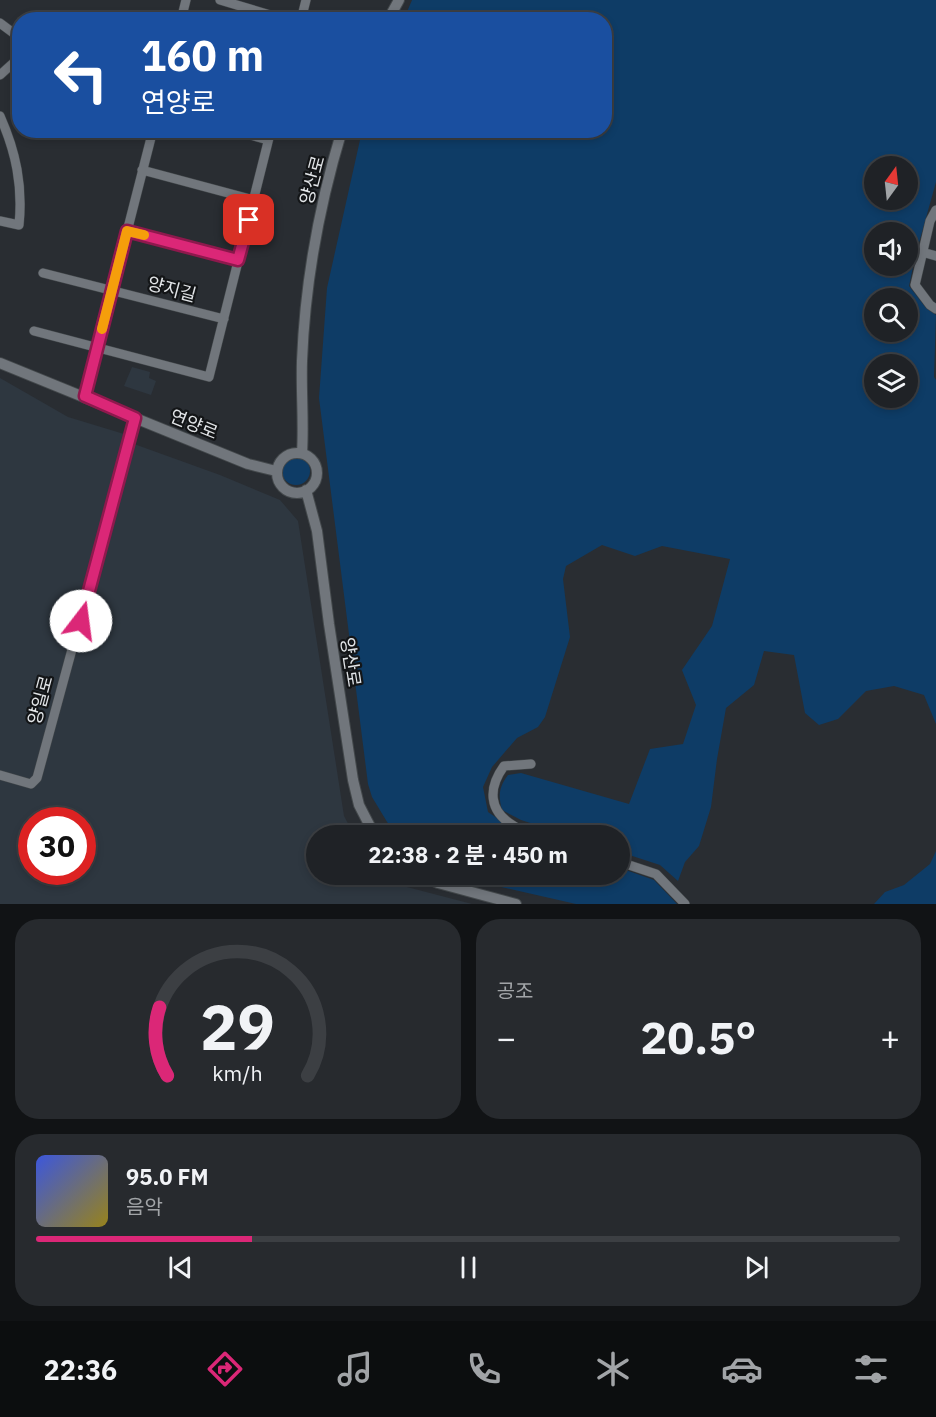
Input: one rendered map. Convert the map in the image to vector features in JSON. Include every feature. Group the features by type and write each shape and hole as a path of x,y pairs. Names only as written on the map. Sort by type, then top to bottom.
{"street":[{"path":"220,0 260,12"},
{"path":"0,75 12,64"},
{"path":"0,116 14,150 21,198 19,225 0,221"},
{"path":"85,396 151,138"},
{"path":"34,332 208,377 269,138"},
{"name":"양산로","path":"302,453 302,362 309,276 326,186 340,138"},
{"path":"142,170 254,200"},
{"path":"936,210 930,221 915,285 930,305 936,309"},
{"path":"127,231 238,260"},
{"path":"922,252 936,256"},
{"name":"양지길","path":"44,273 224,319"},
{"name":"연양로","path":"0,363 248,464 276,471"},
{"name":"양일로","path":"0,775 31,784 37,778 135,418"},
{"path":"302,453 313,460 317,472 313,484 300,492 287,490 278,480 276,471 278,464 285,456 302,453"},
{"name":"양산로","path":"306,490 317,531 328,624 353,780 359,805 369,825"},
{"path":"513,825 495,810 492,795 497,775 504,766 531,764"},
{"path":"630,865 656,874 685,904"},
{"path":"445,885 516,904"}],"shaded area":[{"path":"412,0 936,0 936,182 918,246 918,222 864,222 864,276 911,276 911,288 864,288 864,342 918,342 918,298 926,308 936,315 934,377 936,380 936,724 924,695 894,686 866,691 838,719 819,725 805,713 794,655 764,651 754,685 726,708 711,807 699,846 685,862 678,881 660,865 630,855 630,825 537,825 502,810 500,791 503,783 508,775 521,773 629,804 650,749 683,744 696,705 682,670 712,626 730,559 662,546 635,556 602,545 566,566 563,579 570,637 545,717 538,727 517,738 492,767 483,787 488,812 507,825 389,825 372,797 368,784 319,398 327,288 360,138 612,138 612,12 407,12"},
{"path":"132,367 150,372 149,378 156,381 151,395 124,386"},
{"path":"0,378 68,417 124,434 134,444 220,475 280,500 298,521 344,816 349,825 306,825 306,885 399,885 472,904 0,904"},
{"path":"296,457 306,461 310,471 306,481 296,485 286,481 282,471 286,461"},
{"path":"936,851 936,904 874,904 885,892 904,885 930,864"},
{"path":"630,872 654,880 677,904 576,904 492,885 630,885"}],"slow traffic":[{"path":"102,329 127,231 144,235"}],"route":[{"path":"81,621 135,418 85,396 127,231 238,260 249,220"}]}
